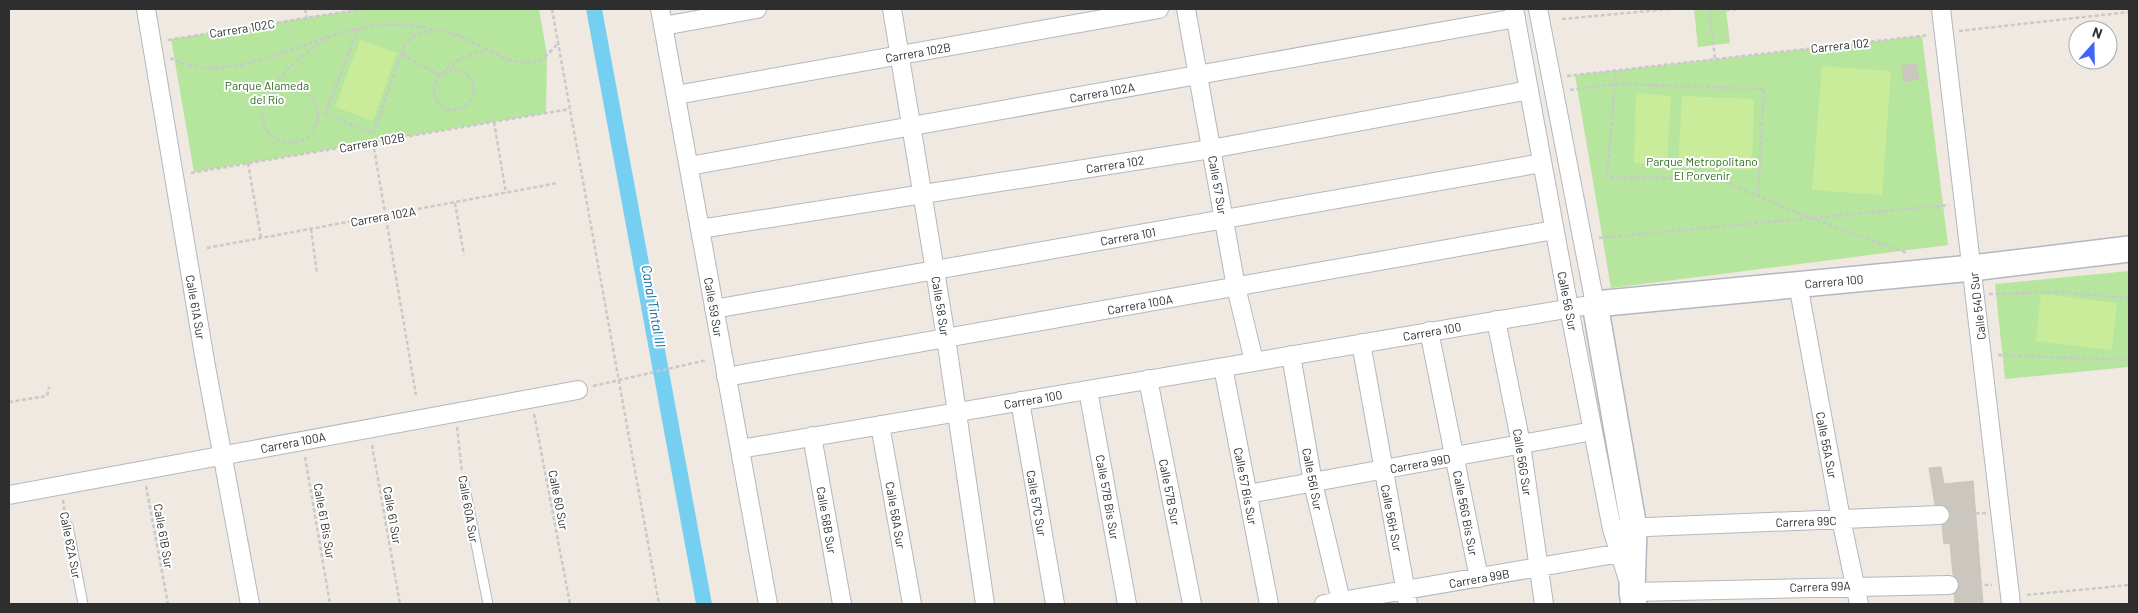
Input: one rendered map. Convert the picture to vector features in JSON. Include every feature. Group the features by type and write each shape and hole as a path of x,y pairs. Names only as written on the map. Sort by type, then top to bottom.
{"street":[{"name":"Calle 61A Sur","path":"146,9 250,604"},
{"path":"662,17 756,9"},
{"name":"Calle 58 Sur","path":"892,9 946,338 955,412 985,604"},
{"name":"Carrera 102B","path":"676,96 1159,9"},
{"name":"Calle 57 Sur","path":"1186,9 1236,286 1254,361"},
{"name":"Calle 56 Sur","path":"1538,9 1595,304 1625,540"},
{"name":"Calle 54D Sur","path":"1941,9 2010,596"},
{"name":"Carrera 102A","path":"689,166 1198,75 1515,14"},
{"name":"Calle 56 Sur","path":"1515,14 1593,431 1625,540"},
{"name":"Calle 59 Sur","path":"662,17 768,604"},
{"name":"Carrera 102","path":"700,229 1211,149 1529,90"},
{"name":"Carrera 101","path":"714,309 1542,163"},
{"name":"Carrera 100A","path":"726,377 1554,230"},
{"name":"Carrera 100","path":"740,449 1595,304 1972,268 2129,249"},
{"name":"Calle 55A Sur","path":"1798,284 1840,519 1859,604"},
{"name":"Calle 56G Sur","path":"1496,320 1521,444 1544,604"},
{"name":"Calle 56G Bis Sur","path":"1430,331 1479,578"},
{"name":"Calle 56H Sur","path":"1361,343 1407,597"},
{"name":"Calle 56I Sur","path":"1291,355 1333,603"},
{"name":"Calle 57 Bis Sur","path":"1223,367 1269,604"},
{"name":"Calle 57B Sur","path":"1148,379 1192,604"},
{"name":"Carrera 100A","path":"9,495 578,390"},
{"name":"Calle 57B Bis Sur","path":"1088,390 1127,604"},
{"name":"Calle 57C Sur","path":"1020,401 1055,604"},
{"name":"Calle 58A Sur","path":"880,425 912,604"},
{"name":"Carrera 99D","path":"1248,494 1593,431"},
{"name":"Calle 58B Sur","path":"812,436 842,604"},
{"name":"Carrera 99C","path":"1625,540 1840,519 1940,515"},
{"path":"1625,540 1633,598"},
{"name":"Carrera 99B","path":"1333,603 1407,597 1479,578 1538,567 1625,540"},
{"name":"Carrera 99A","path":"1633,598 1855,585 1949,585"}],"lane":[{"name":"Calle 60A Sur","path":"464,483 488,604"},
{"name":"Calle 62A Sur","path":"68,526 83,604"}],"path":[{"path":"306,9 307,17"},
{"name":"Carrera 102C","path":"152,43 362,9"},
{"path":"552,9 659,604"},
{"path":"1617,9 1617,15"},
{"path":"1562,20 1670,9"},
{"path":"1709,9 1715,59"},
{"path":"1726,10 1739,9"},
{"name":"Carrera 102","path":"1553,85 1616,70 2129,12"},
{"path":"152,43 161,54 175,61 210,68 257,61 358,28 406,26 459,36 511,59 535,62 547,55 558,43"},
{"path":"358,28 325,114 373,133 405,44 415,35 432,31"},
{"path":"264,105 269,98 284,88 301,90 315,102 318,121 314,130 300,142 281,141 267,131 264,122 264,105 276,81 293,63 330,36"},
{"path":"402,54 440,75 454,70 466,74 473,86 474,93 467,105 462,108 448,110 438,102 434,90 440,75 454,62 468,54 489,49"},
{"path":"1616,70 1607,177 1717,179 1811,218 1921,258 1924,272"},
{"path":"1553,85 1614,84 1764,89 1758,196"},
{"name":"Carrera 102B","path":"174,175 570,109"},
{"path":"494,122 506,193"},
{"path":"373,142 416,396"},
{"path":"248,163 261,238"},
{"name":"Carrera 102A","path":"208,248 558,183"},
{"path":"455,203 464,255"},
{"path":"1582,239 1964,204"},
{"path":"311,229 317,273"},
{"path":"1975,294 2058,292 2129,298"},
{"path":"1982,351 2002,356 2129,360"},
{"path":"578,390 694,363"},
{"path":"9,402 48,396 49,387"},
{"name":"Calle 60 Sur","path":"531,398 570,604"},
{"name":"Calle 60A Sur","path":"455,412 464,483"},
{"name":"Calle 61 Sur","path":"370,428 400,604"},
{"name":"Calle 61 Bis Sur","path":"302,441 330,604"},
{"name":"Calle 61B Sur","path":"143,470 168,604"},
{"name":"Calle 62A Sur","path":"60,486 68,526"},
{"path":"1940,515 2000,512"},
{"path":"1949,585 2010,596 2129,585"}],"green space":[{"name":"Parque Alameda del Río","path":"362,9 539,9 547,55 546,113 194,172 171,39"},
{"path":"1694,9 1726,9 1730,43 1698,47"},
{"name":"Parque Metropolitano El Porvenir","path":"1922,36 1948,245 1611,288 1575,75"},
{"path":"360,40 397,53 373,121 335,107"},
{"path":"1822,66 1891,71 1882,195 1812,190"},
{"path":"1636,93 1671,96 1667,164 1634,163"},
{"path":"1682,96 1754,99 1752,170 1678,167"},
{"path":"2129,271 2129,367 2005,379 1995,284"},
{"path":"2041,294 2117,303 2112,350 2036,341"}],"water":[{"name":"Canal Tintal III","path":"586,9 602,9 712,604 696,604"}],"building":[{"path":"1916,64 1919,79 1904,81 1902,66"},
{"path":"1941,467 1944,484 1973,481 1983,604 1955,604 1954,594 1960,584 1953,575 1950,543 1944,544 1942,525 1949,520 1951,514 1945,506 1935,505 1929,468"}]}
